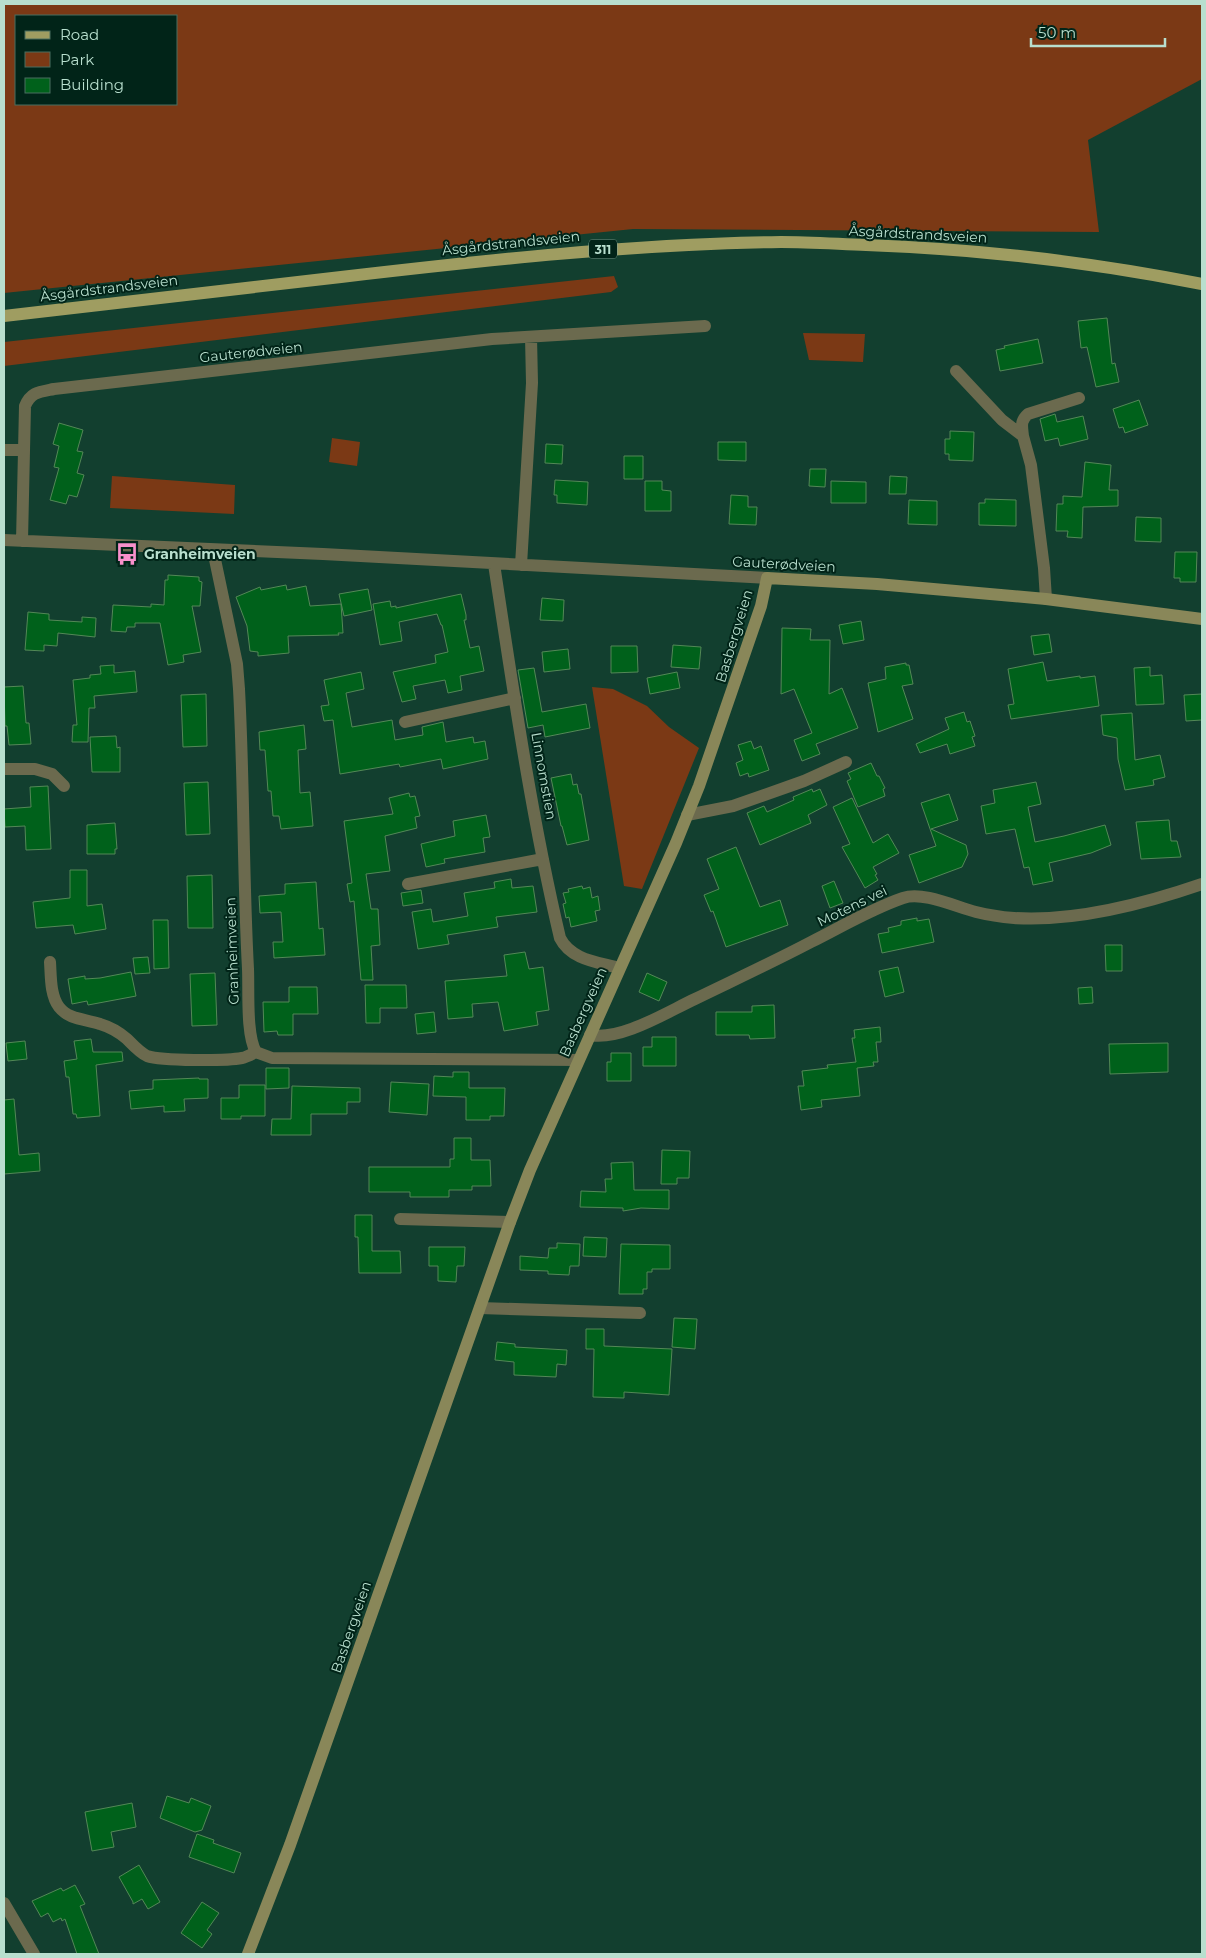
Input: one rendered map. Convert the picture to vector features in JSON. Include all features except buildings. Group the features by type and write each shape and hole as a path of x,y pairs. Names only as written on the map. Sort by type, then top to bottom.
{"main road":[{"name":"Åsgårdstrandsveien","path":"4,316 496,258 690,244 785,242 922,248 1062,261 1202,284"},
{"name":"Gauterødveien","path":"767,578 877,584 1046,599 1202,619"},
{"name":"Basbergveien","path":"248,1954 290,1845 510,1222 530,1170 687,815 762,606 767,578"}],"street":[{"name":"Gauterødveien","path":"22,541 24,406 32,394 36,392 492,339 705,326"},
{"path":"521,565 532,383 531,337"},
{"path":"956,371 1002,420 1023,436"},
{"path":"1046,599 1031,465 1023,436 1022,422 1023,418 1028,414 1079,398"},
{"path":"4,450 23,450"},
{"name":"Gauterødveien","path":"4,540 323,554 767,578"},
{"name":"Granheimveien","path":"213,550 237,664 250,1016 252,1045 256,1052"},
{"name":"Linnomstien","path":"494,564 543,859 560,938 564,946 579,956 619,968"},
{"path":"405,722 515,698"},
{"path":"687,815 733,806 804,781 846,762"},
{"path":"4,768 35,770 52,774 64,786"},
{"path":"408,884 543,859"},
{"name":"Motens vei","path":"590,1035 598,1036 637,1026 797,950 879,908 906,897 922,896 978,913 1012,918 1030,918 1126,908 1166,897 1202,884"},
{"path":"50,962 52,987 58,1005 65,1013 115,1030 141,1053 148,1056 168,1059 224,1059 243,1058 256,1052 272,1058 578,1060"},
{"path":"400,1219 510,1222"},
{"path":"480,1308 640,1314"},
{"path":"4,1903 34,1954"}],"green space":[{"path":"4,4 1202,4 1202,79 1088,140 1099,232 633,229 4,293"},
{"path":"614,276 618,287 611,292 4,366 4,342"},
{"path":"803,333 865,334 863,362 809,360"},
{"path":"332,438 360,442 357,466 329,462"},
{"path":"112,476 235,485 234,514 110,508"},
{"path":"592,687 613,689 647,706 669,727 699,748 642,889 624,886"}],"place":[{"name":"Granheimveien","path":"127,554"}]}
